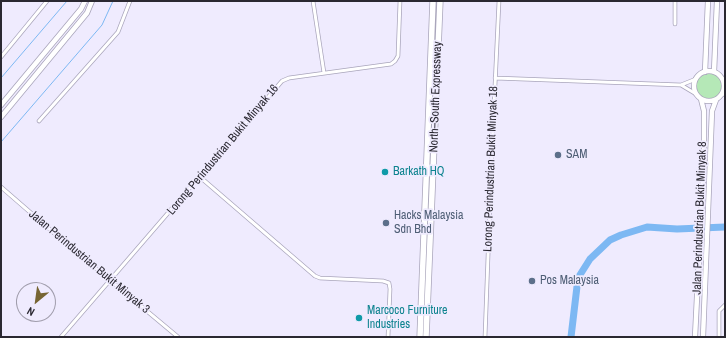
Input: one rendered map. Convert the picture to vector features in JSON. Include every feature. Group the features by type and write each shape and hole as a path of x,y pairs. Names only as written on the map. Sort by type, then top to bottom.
{"highway":[{"name":"North–South Expressway","path":"420,337 433,1"},
{"name":"North–South Expressway","path":"426,337 440,1"}],"street":[{"path":"1,57 46,1"},
{"path":"1,105 81,9 85,1"},
{"path":"1,117 87,13 92,1"},
{"path":"39,121 118,32 130,1"},
{"path":"314,1 324,73"},
{"name":"Lorong Perindustrian Bukit Minyak 16","path":"61,337 111,281 282,81 289,78 394,63 398,56 400,1"},
{"name":"Lorong Perindustrian Bukit Minyak 18","path":"485,337 499,1"},
{"path":"675,1 675,24"},
{"path":"704,72 708,1"},
{"path":"714,72 717,1"},
{"path":"495,78 681,85 696,79 704,72 714,72 718,74 724,82 724,91 723,94 716,100 708,102 681,85"},
{"path":"696,79 694,84 696,94"},
{"name":"Jalan Perindustrian Bukit Minyak 8","path":"695,337 704,157 704,111 701,99"},
{"name":"Jalan Perindustrian Bukit Minyak 8","path":"703,337 712,111 716,100"},
{"path":"200,177 316,276 320,278 383,281 389,283 390,294 388,337"},
{"name":"Jalan Perindustrian Bukit Minyak 3","path":"1,187 178,337"},
{"path":"718,337 719,311 725,305"}],"green space":[{"path":"709,73 718,77 722,86 718,95 709,99 700,95 696,86 700,77"}],"waterway":[{"path":"1,78 67,1"},
{"path":"1,142 102,25 113,1"},
{"path":"571,337 578,278 590,259 610,240 647,227 677,229 725,227"}],"place":[{"name":"SAM","path":"558,155"},
{"name":"Barkath HQ","path":"385,172"},
{"name":"Hacks Malaysia Sdn Bhd","path":"386,223"},
{"name":"Pos Malaysia","path":"532,281"},
{"name":"Marcoco Furniture Industries","path":"359,318"}]}
